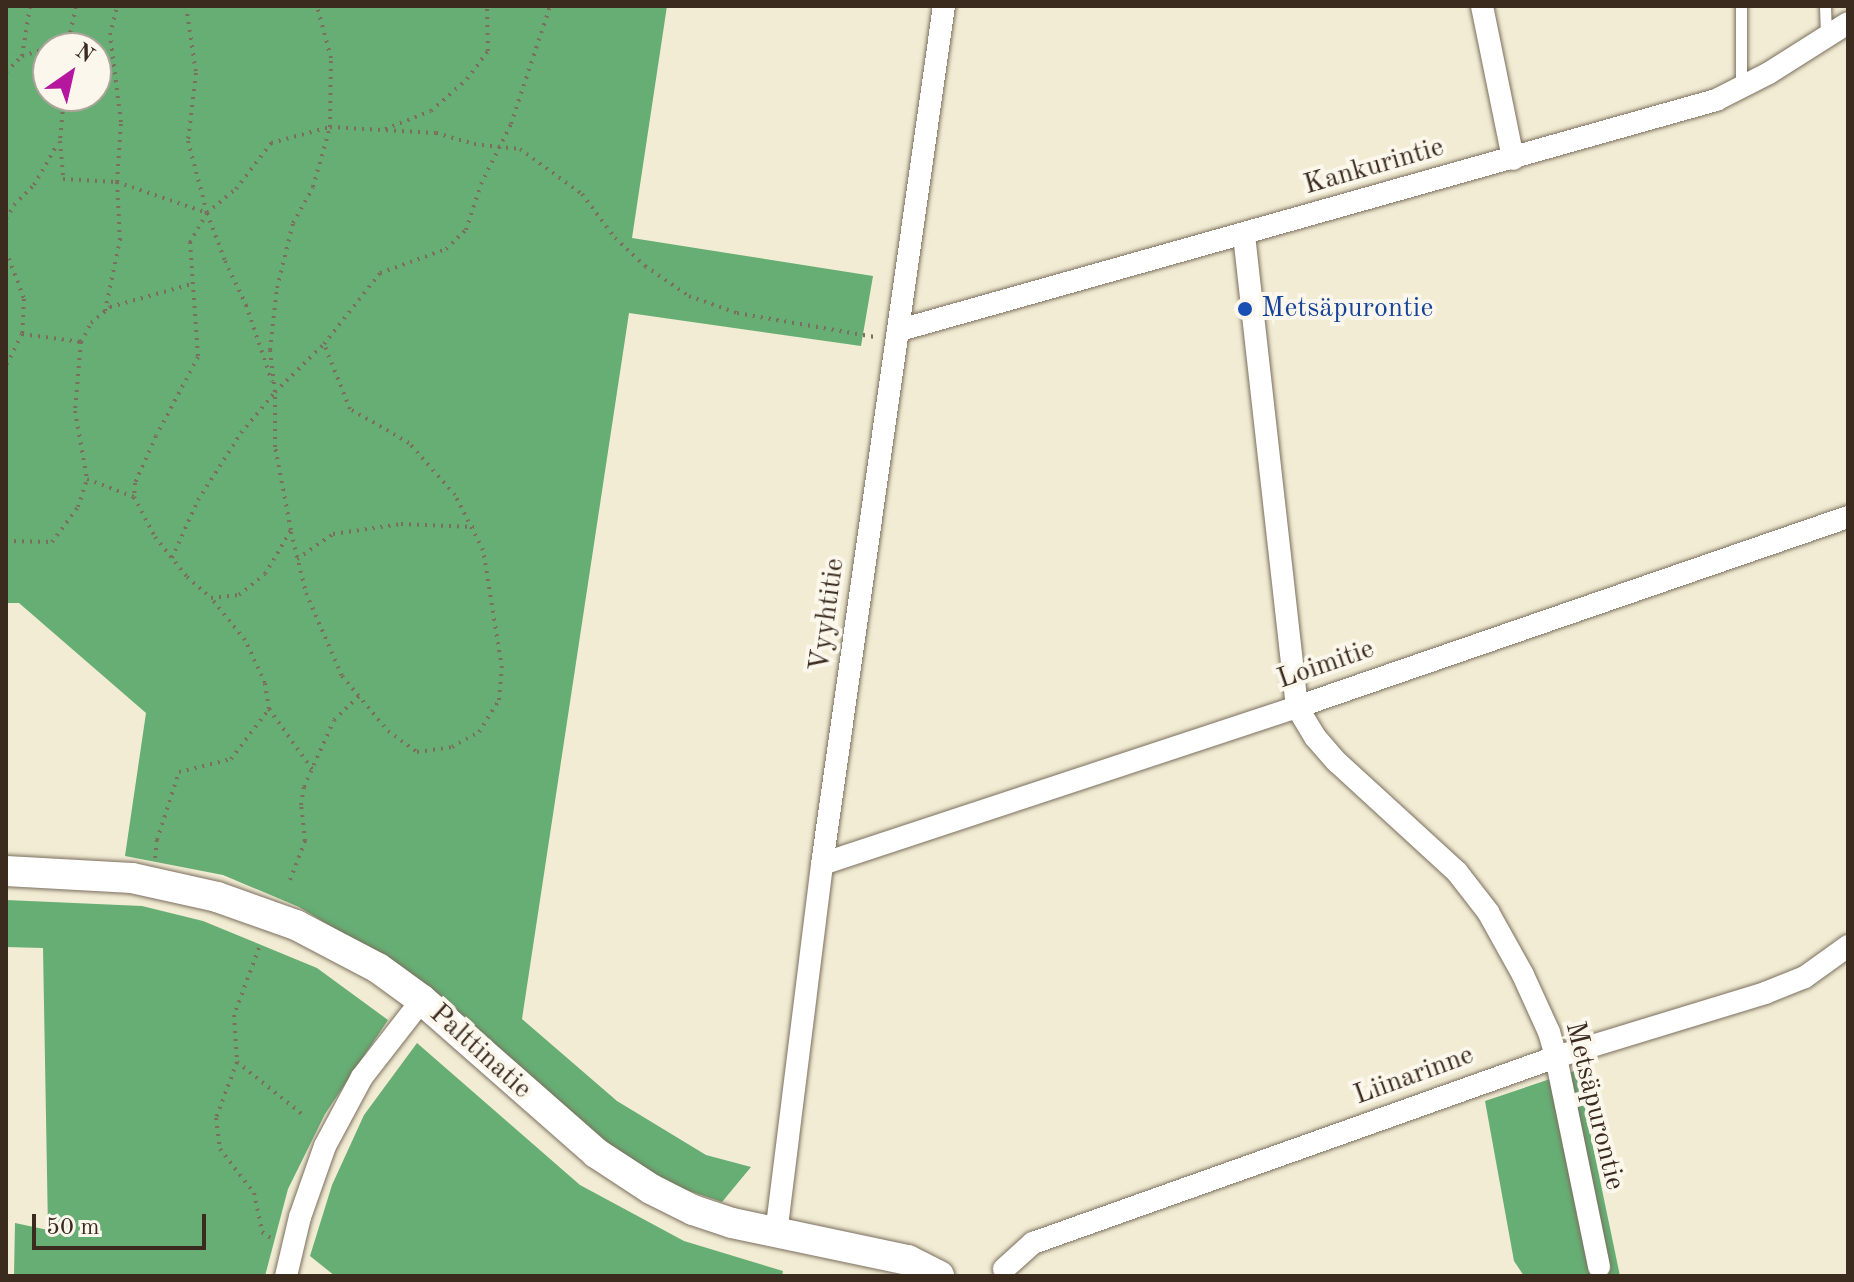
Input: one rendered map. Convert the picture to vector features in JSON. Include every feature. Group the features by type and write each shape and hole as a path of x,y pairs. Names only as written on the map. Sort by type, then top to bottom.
{"street":[{"name":"Vyyhtitie","path":"776,1234 822,864 944,6"},
{"path":"1482,6 1513,159"},
{"name":"Kankurintie","path":"900,330 1716,100 1741,89 1848,23"},
{"name":"Metsäpurontie","path":"1244,235 1297,707 1315,737 1457,872 1488,912 1523,975 1549,1032 1556,1057 1599,1267"},
{"name":"Loimitie","path":"822,864 867,852 1297,707 1848,517"},
{"name":"Palttinatie","path":"6,871 152,883 217,897 296,925 352,952 422,1000 596,1153 651,1189 693,1210 776,1234 908,1260 939,1276"},
{"name":"Liinarinne","path":"1004,1269 1033,1243 1556,1057 1765,993 1805,977 1848,946"},
{"path":"286,1276 300,1217 325,1146 362,1077 422,1000"}],"lane":[{"path":"1741,6 1741,89"},
{"path":"1825,6 1826,37"}],"path":[{"path":"22,56 30,6"},
{"path":"70,32 76,6"},
{"path":"105,311 120,240 117,182 121,122 110,35 117,6"},
{"path":"186,6 196,73 188,141 207,213 246,305 275,392"},
{"path":"317,6 331,58 330,127 313,187 293,223 277,288 270,350 277,458 306,593 336,662 388,731 417,752 452,747 479,732 499,700 502,668 485,580 483,550 474,527 455,495 409,443 350,409 324,344"},
{"path":"383,129 431,111 467,79 488,51 487,6"},
{"path":"172,558 198,500 241,433 275,392 324,344 380,273 446,249 466,230 481,184 511,124 550,6"},
{"path":"6,72 22,56 32,53"},
{"path":"63,112 60,141 63,179 117,182 207,213"},
{"path":"313,770 269,709 265,683 245,640 155,537 134,497 135,483 156,436 198,357 190,242 207,213 236,189 271,143 330,127 436,133 499,148 520,149 582,194 615,238 645,266 689,296 737,313 876,337"},
{"path":"6,219 14,205 34,185 60,141"},
{"path":"6,251 24,299 22,334 6,366"},
{"path":"6,541 52,542 78,507 87,479 75,411 81,342 91,323 110,307 192,284"},
{"path":"22,334 81,342"},
{"path":"87,479 134,497"},
{"path":"297,559 333,534 401,524 474,527"},
{"path":"211,598 239,595 265,574 291,530"},
{"path":"290,880 305,841 301,805 313,770 334,720 359,696"},
{"path":"152,883 157,840 179,772 231,759 269,709"},
{"path":"259,948 234,1015 237,1062 216,1118 220,1149 254,1193 262,1232 293,1251"},
{"path":"237,1062 302,1114"}],"green space":[{"path":"6,6 667,6 632,238 873,276 861,346 629,313 522,1019 617,1101 706,1155 751,1167 722,1202 657,1180 602,1145 389,961 299,907 223,875 125,856 146,713 19,603 6,603"},
{"path":"6,900 142,906 203,921 317,968 388,1020 325,1114 288,1189 265,1276 14,1276 15,1223 48,1230 43,948 6,947"},
{"path":"417,1043 580,1185 684,1241 783,1271 782,1276 335,1276 310,1256 332,1185 364,1115"},
{"path":"1577,1070 1620,1276 1524,1276 1514,1261 1485,1101"}],"place":[{"name":"Metsäpurontie","path":"1245,309"}]}
